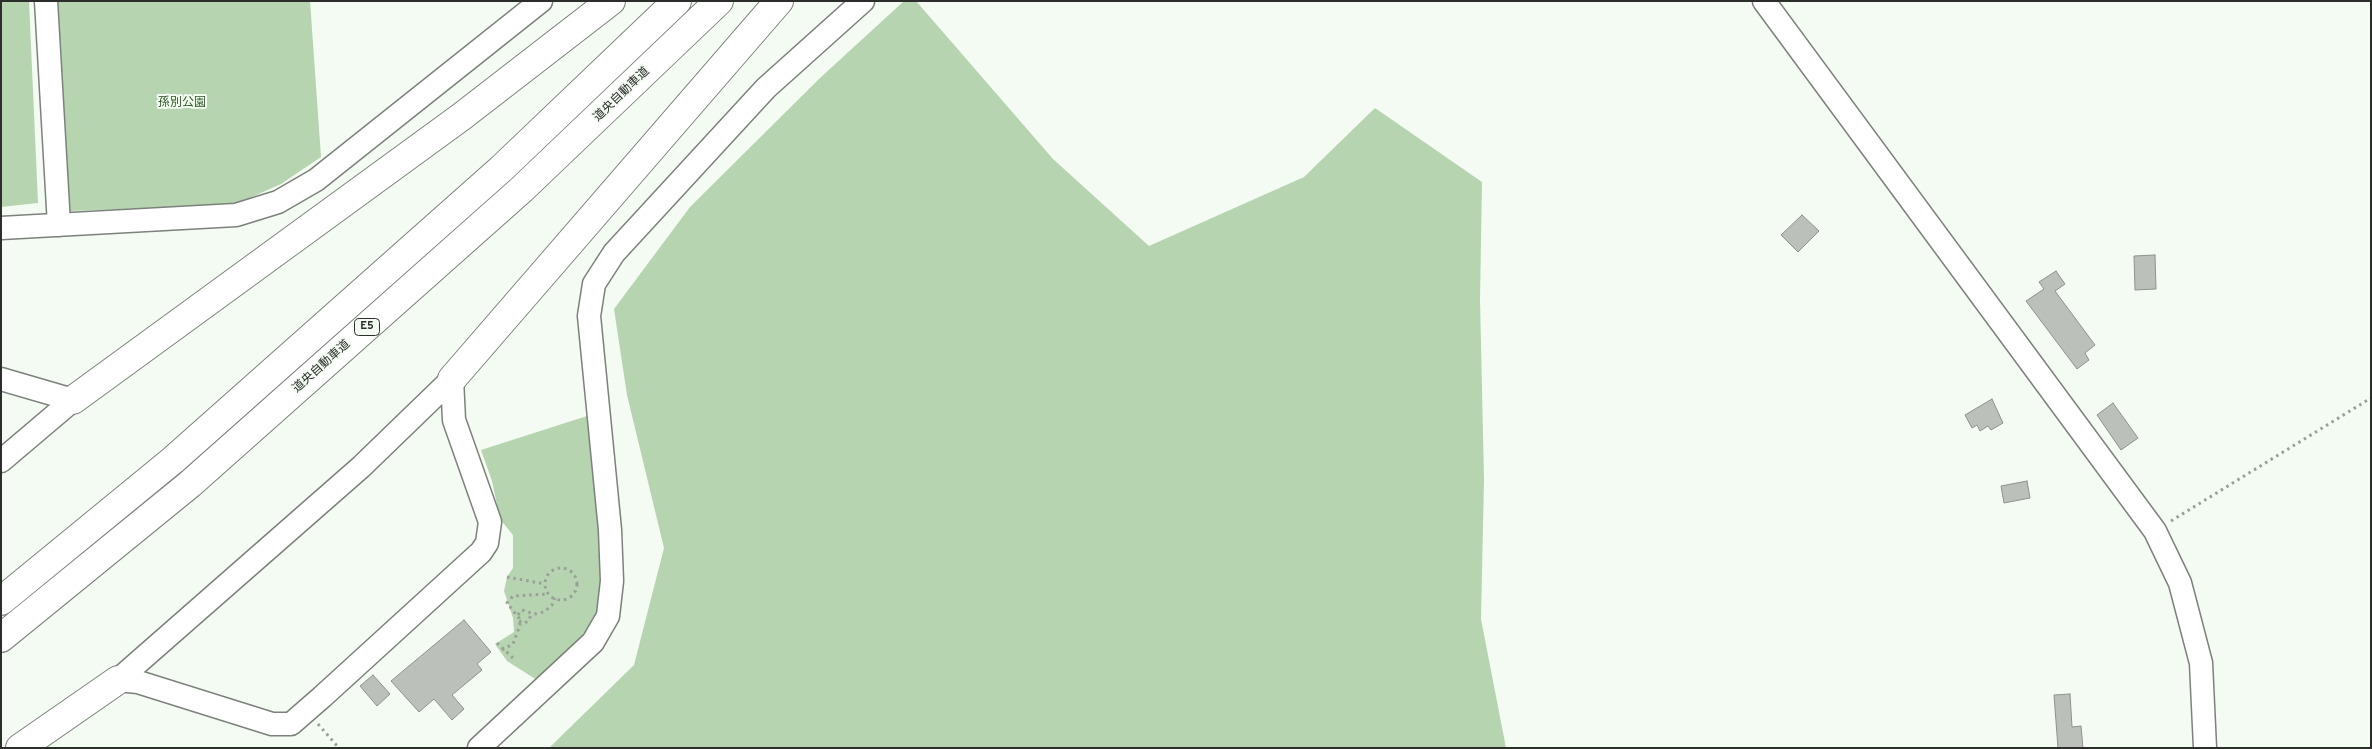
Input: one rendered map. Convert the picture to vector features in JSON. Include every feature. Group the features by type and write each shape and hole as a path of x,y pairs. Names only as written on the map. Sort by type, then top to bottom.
{"highway":[{"path":"73,400 453,122 612,1"},
{"name":"E5","path":"1,601 195,440 501,169 678,1"},
{"name":"道央自動車道","path":"1,638 190,484 508,203 719,1"},
{"path":"452,379 779,1"},
{"path":"20,748 118,680"}],"street":[{"path":"46,1 59,225"},
{"path":"1,228 236,215 278,202 316,180 540,1"},
{"path":"479,748 593,642 608,616 612,581 610,530 588,316 594,284 614,253 766,88 863,1"},
{"path":"1764,1 2155,531 2180,583 2201,664 2205,748"},
{"path":"1,379 73,400"},
{"path":"118,680 361,467 452,379"},
{"path":"118,680 138,682 272,724 291,724 481,552 487,543 490,522 454,420 452,379"},
{"path":"1,461 73,400"}],"path":[{"path":"2155,531 2371,398"},
{"path":"502,650 513,644 519,621 518,615 507,603 513,596 548,594 562,600 572,595 577,586 575,576 567,569 556,568 548,574 545,584 548,594"},
{"path":"507,577 545,584"},
{"path":"518,615 522,610 531,614 544,612 552,605 555,598"},
{"path":"519,621 525,623 529,620 531,614"},
{"path":"497,643 502,650 513,658"},
{"path":"306,710 339,748"}],"green space":[{"path":"1,1 29,1 38,203 1,207"},
{"name":"孫別公園","path":"56,1 310,1 321,157 281,184 234,205 70,211"},
{"path":"904,1 916,1 1053,159 1149,246 1304,177 1375,108 1482,182 1480,299 1484,479 1481,619 1506,748 549,748 634,665 664,548 627,395 614,309 690,207 820,78"},
{"path":"587,416 601,521 602,601 587,634 537,680 507,661 495,644 514,632 513,618 504,591 507,577 513,568 513,535 500,519 492,481 481,450"}],"building":[{"path":"1802,215 1819,231 1798,252 1781,235"},
{"path":"2155,255 2156,289 2135,290 2134,256"},
{"path":"2056,271 2065,284 2055,291 2095,345 2085,353 2089,360 2077,369 2026,301 2044,289 2039,282"},
{"path":"1992,399 2003,423 1991,430 1988,426 1980,431 1977,425 1972,428 1965,415"},
{"path":"2113,403 2138,438 2121,450 2097,415"},
{"path":"2027,481 2030,498 2004,503 2001,486"},
{"path":"464,620 491,652 477,664 482,670 452,695 464,709 452,720 434,699 419,712 391,681"},
{"path":"373,675 390,694 377,706 360,686"},
{"path":"2070,694 2072,727 2081,726 2083,748 2058,748 2054,695"}]}
